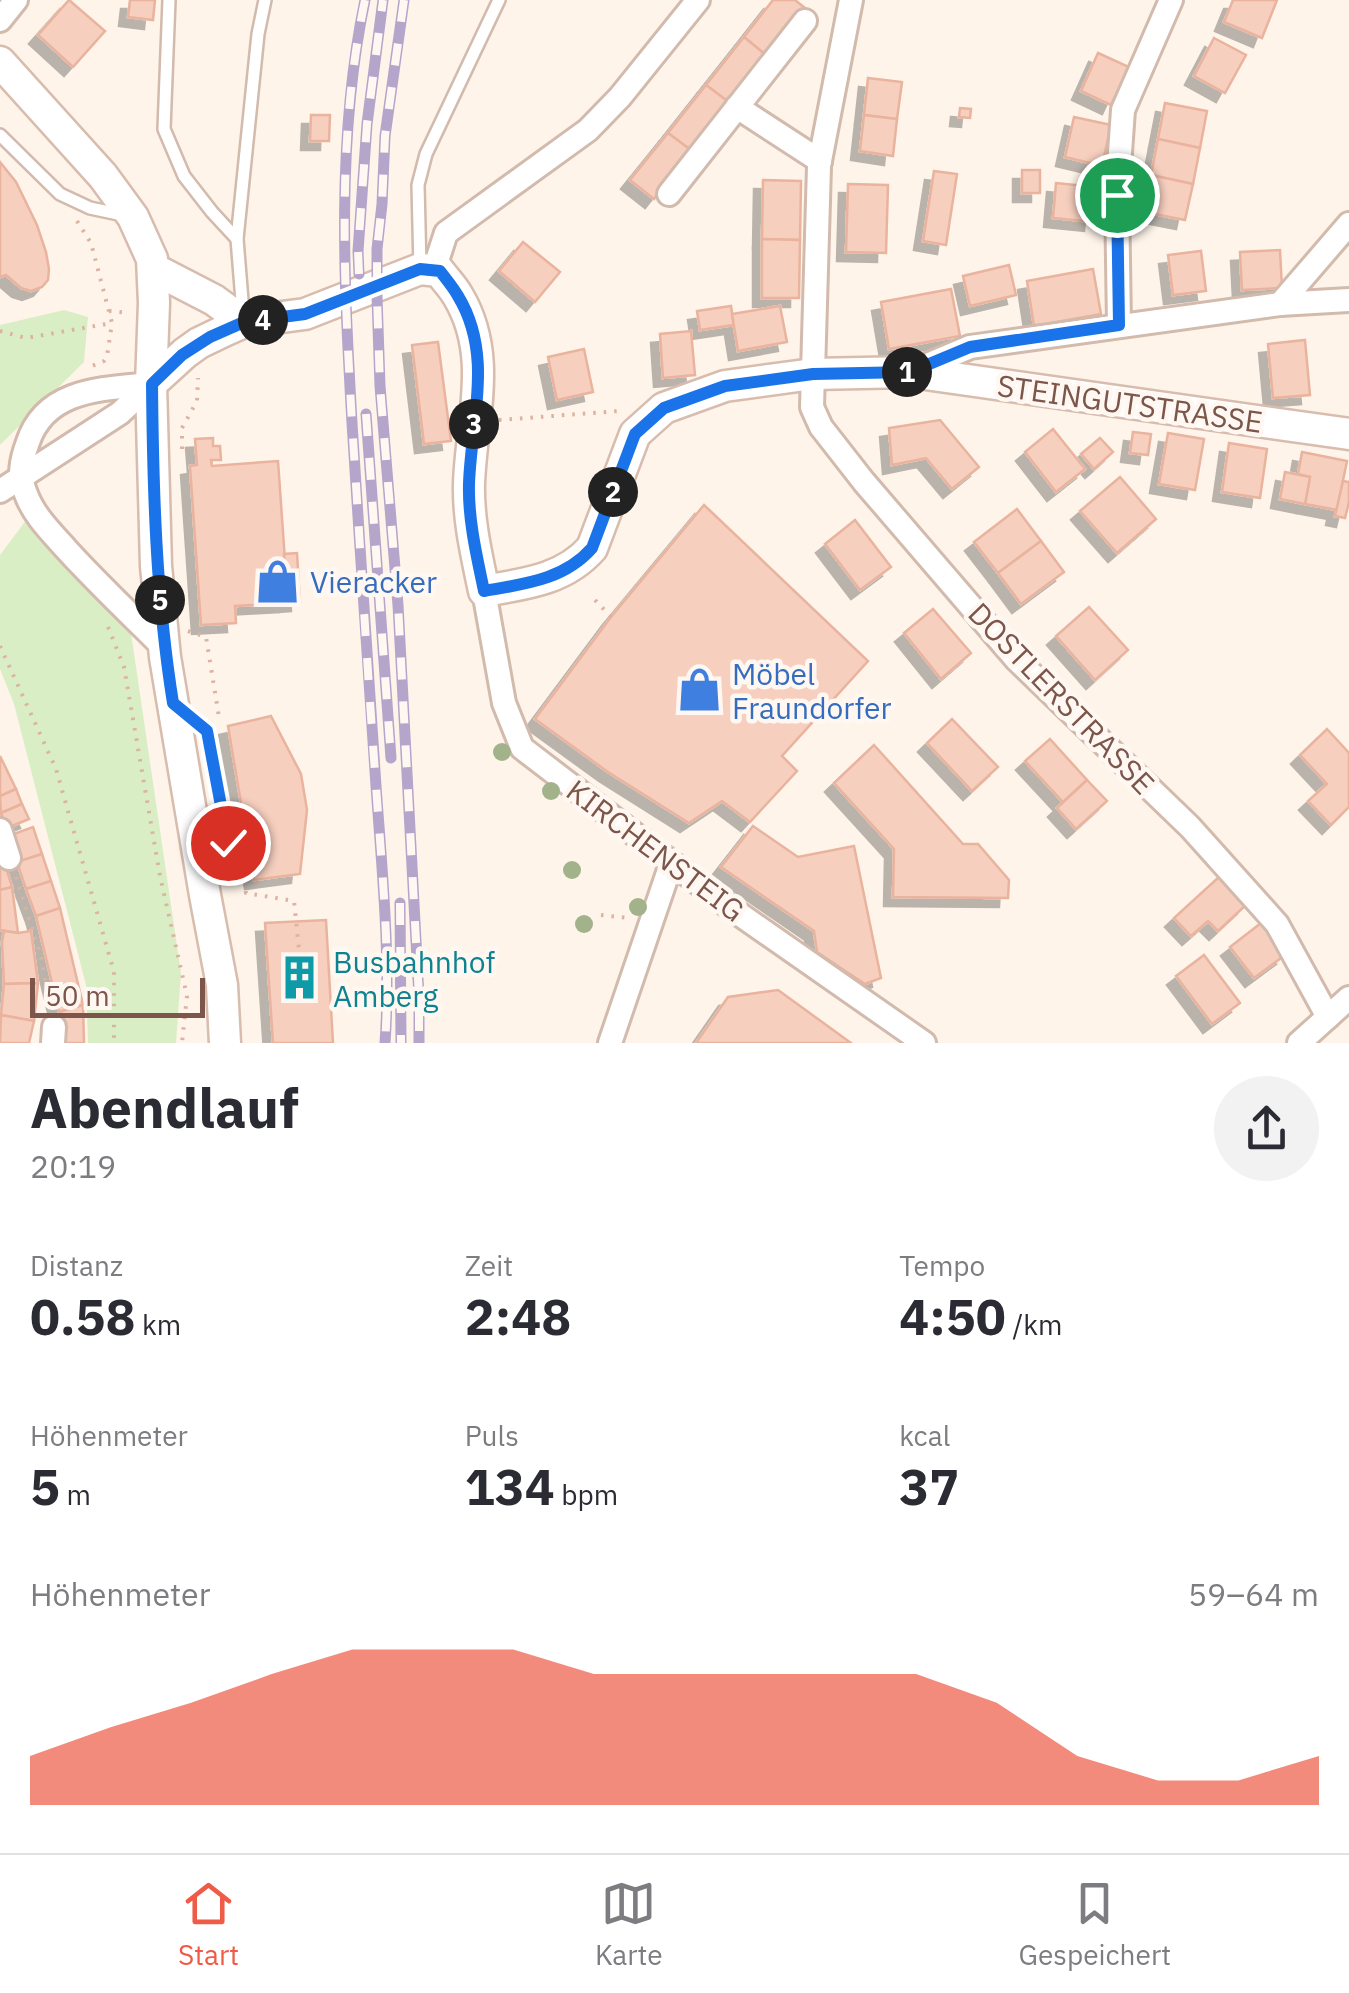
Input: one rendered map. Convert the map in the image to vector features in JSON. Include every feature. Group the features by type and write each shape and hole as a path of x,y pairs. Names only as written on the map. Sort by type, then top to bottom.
{"street":[{"path":"0,20 16,0"},
{"path":"428,270 446,233 588,130 620,98 698,0"},
{"name":"DOSTLERSTRASSE","path":"851,0 820,161 812,407 821,427 1017,660 1190,827 1277,924 1328,1017"},
{"path":"1119,325 1117,195 1124,110 1171,0"},
{"path":"669,194 805,21"},
{"path":"0,62 103,176 133,217 154,269 156,566 164,649 222,985 225,1043"},
{"path":"737,107 820,161"},
{"path":"1280,304 1349,224"},
{"path":"154,269 214,300 244,322"},
{"path":"0,491 120,412 198,343 244,322 305,314 428,270 440,271 459,297 475,336 480,377 469,487 484,591"},
{"name":"STEINGUTSTRASSE","path":"910,372 970,347 1280,304 1349,300"},
{"path":"164,649 43,522 25,493 20,465 32,430 50,408 76,394 152,384 198,368 244,322"},
{"name":"STEINGUTSTRASSE","path":"484,591 548,578 581,561 592,548 635,434 664,408 725,386 813,374 910,372 1349,434"},
{"name":"KIRCHENSTEIG","path":"484,591 504,703 522,748 671,864 924,1043"},
{"path":"0,830 9,858"},
{"path":"610,1043 671,864"},
{"path":"1300,1043 1349,998"}],"lane":[{"path":"169,0 164,129 184,176 237,238"},
{"path":"244,322 237,238 265,0"},
{"path":"428,270 418,186 426,154 499,0"},
{"path":"0,135 60,194 90,208 133,217"}],"path":[{"path":"0,331 26,338 112,323 92,243 60,194"},
{"path":"181,465 182,428 198,401 198,368"},
{"path":"531,417 664,408"},
{"path":"595,600 611,617"},
{"path":"99,614 109,628 124,667 160,876 187,996 182,1043"},
{"path":"0,646 56,769 114,972 114,1043"},
{"path":"9,858 42,957 53,1035"},
{"path":"294,901 300,960"}],"green space":[{"path":"64,310 88,317 84,362 0,445 0,325"},
{"path":"27,519 130,626 181,973 176,1043 88,1043 86,985 14,704 0,669 0,555"}],"building":[{"path":"69,0 105,31 73,67 38,35"},
{"path":"130,0 155,0 153,20 128,17"},
{"path":"773,0 795,0 805,8 767,56 744,37"},
{"path":"1233,0 1277,0 1262,38 1224,22"},
{"path":"744,37 767,56 730,103 706,85"},
{"path":"1214,38 1246,55 1225,93 1194,76"},
{"path":"1098,53 1129,67 1111,105 1081,91"},
{"path":"868,78 902,82 897,119 864,115"},
{"path":"706,85 730,103 692,151 668,133"},
{"path":"1165,103 1207,111 1200,148 1158,139"},
{"path":"960,108 971,109 970,118 959,117"},
{"path":"311,115 330,115 329,141 310,141"},
{"path":"864,115 897,119 893,156 860,151"},
{"path":"1074,117 1111,125 1102,166 1065,157"},
{"path":"668,133 692,151 654,199 630,180"},
{"path":"1158,139 1200,148 1193,184 1151,175"},
{"path":"0,162 16,182 46,252 48,280 31,291 6,275 0,277"},
{"path":"1022,170 1040,170 1040,193 1022,193"},
{"path":"934,171 957,174 946,245 923,241"},
{"path":"1151,175 1193,184 1185,220 1144,212"},
{"path":"763,180 801,181 800,240 762,239"},
{"path":"1056,183 1096,187 1093,222 1053,218"},
{"path":"848,184 888,185 886,253 846,252"},
{"path":"762,239 800,240 799,298 762,298"},
{"path":"523,242 560,272 535,302 499,271"},
{"path":"1280,250 1282,288 1242,290 1240,252"},
{"path":"1201,251 1206,291 1173,295 1168,255"},
{"path":"1009,265 1016,295 970,306 963,276"},
{"path":"1093,269 1101,314 1034,326 1027,281"},
{"path":"951,289 960,336 889,349 881,302"},
{"path":"731,306 734,325 700,330 697,311"},
{"path":"780,306 787,342 738,351 732,314"},
{"path":"691,331 695,375 663,378 660,334"},
{"path":"1305,340 1310,395 1273,398 1268,344"},
{"path":"438,342 451,441 424,444 412,345"},
{"path":"584,349 593,392 557,400 548,357"},
{"path":"940,420 979,467 952,489 926,458 892,465 889,428"},
{"path":"1053,429 1085,469 1056,492 1025,452"},
{"path":"1133,432 1151,434 1148,455 1130,453"},
{"path":"1168,433 1204,439 1195,490 1159,484"},
{"path":"213,438 213,446 220,446 221,460 211,460 212,466 278,461 288,603 235,606 236,623 201,625 190,466 197,465 195,439"},
{"path":"1100,438 1113,452 1094,469 1081,454"},
{"path":"1229,443 1267,449 1260,498 1222,492"},
{"path":"1302,452 1347,461 1337,510 1305,504 1310,477 1298,474"},
{"path":"1285,472 1310,477 1305,504 1280,499"},
{"path":"1120,477 1156,519 1117,553 1080,511"},
{"path":"1343,481 1349,482 1345,518 1335,516"},
{"name":"Möbel Fraundorfer","path":"704,505 868,661 782,756 797,771 750,822 722,801 689,823 608,772 535,719 611,617"},
{"path":"1017,509 1041,541 998,573 974,542"},
{"path":"855,520 891,567 860,590 825,544"},
{"path":"1041,541 1064,572 1021,604 998,573"},
{"path":"297,553 300,602 288,603 284,554"},
{"path":"1089,607 1128,650 1095,680 1056,636"},
{"path":"933,609 971,653 941,679 904,633"},
{"path":"271,716 301,774 307,810 300,874 254,880 228,726"},
{"path":"952,719 998,767 972,791 927,743"},
{"path":"1327,729 1349,753 1349,807 1331,825 1308,801 1327,784 1300,755"},
{"path":"1050,739 1087,780 1063,802 1025,761"},
{"path":"874,745 963,844 978,844 1009,880 1008,898 893,897 894,849 834,783"},
{"path":"0,756 16,789 0,796"},
{"path":"1087,780 1107,801 1076,829 1057,808"},
{"path":"16,789 22,804 1,813 0,796"},
{"path":"22,804 29,819 7,828 1,813"},
{"path":"753,826 798,857 854,846 881,978 865,984 817,952 814,931 721,867"},
{"path":"33,827 42,854 17,862 8,836"},
{"path":"0,848 12,887 0,890"},
{"path":"42,854 51,881 26,889 17,862"},
{"path":"1220,876 1246,905 1218,931 1208,921 1191,936 1174,918"},
{"path":"51,881 60,908 36,916 26,889"},
{"path":"12,887 18,933 0,930 0,890"},
{"path":"60,908 83,1005 59,1012 36,916"},
{"name":"Busbahnhof Amberg","path":"326,920 333,1043 273,1043 265,923"},
{"path":"1261,923 1285,955 1254,978 1230,947"},
{"path":"4,931 31,931 38,983 4,984"},
{"path":"1204,955 1240,1003 1212,1024 1176,976"},
{"path":"38,983 34,1021 1,1015 4,984"},
{"path":"778,990 851,1043 696,1043 728,997"},
{"path":"83,1005 84,1043 60,1043 59,1012"},
{"path":"1,1015 34,1021 29,1043 0,1043"}],"railway":[{"path":"365,0 350,105 345,264 385,914 385,1043"},
{"path":"359,274 367,124 383,0"},
{"path":"404,0 385,136 377,297 380,386 398,605 419,1043"},
{"path":"366,414 391,758"},
{"path":"400,903 401,1043"}],"place":[{"name":"Vieracker","path":"277,581"},
{"name":"Möbel Fraundorfer","path":"699,690"},
{"name":"Busbahnhof Amberg","path":"300,978"}],"route":[{"path":"228,843 207,731 173,703 156,566 152,384 198,343 244,322 305,314 420,269 440,271 459,297 475,336 480,377 469,487 484,591 548,578 581,561 592,548 635,434 664,408 725,386 813,374 910,372 970,347 1119,325 1117,195"}]}
